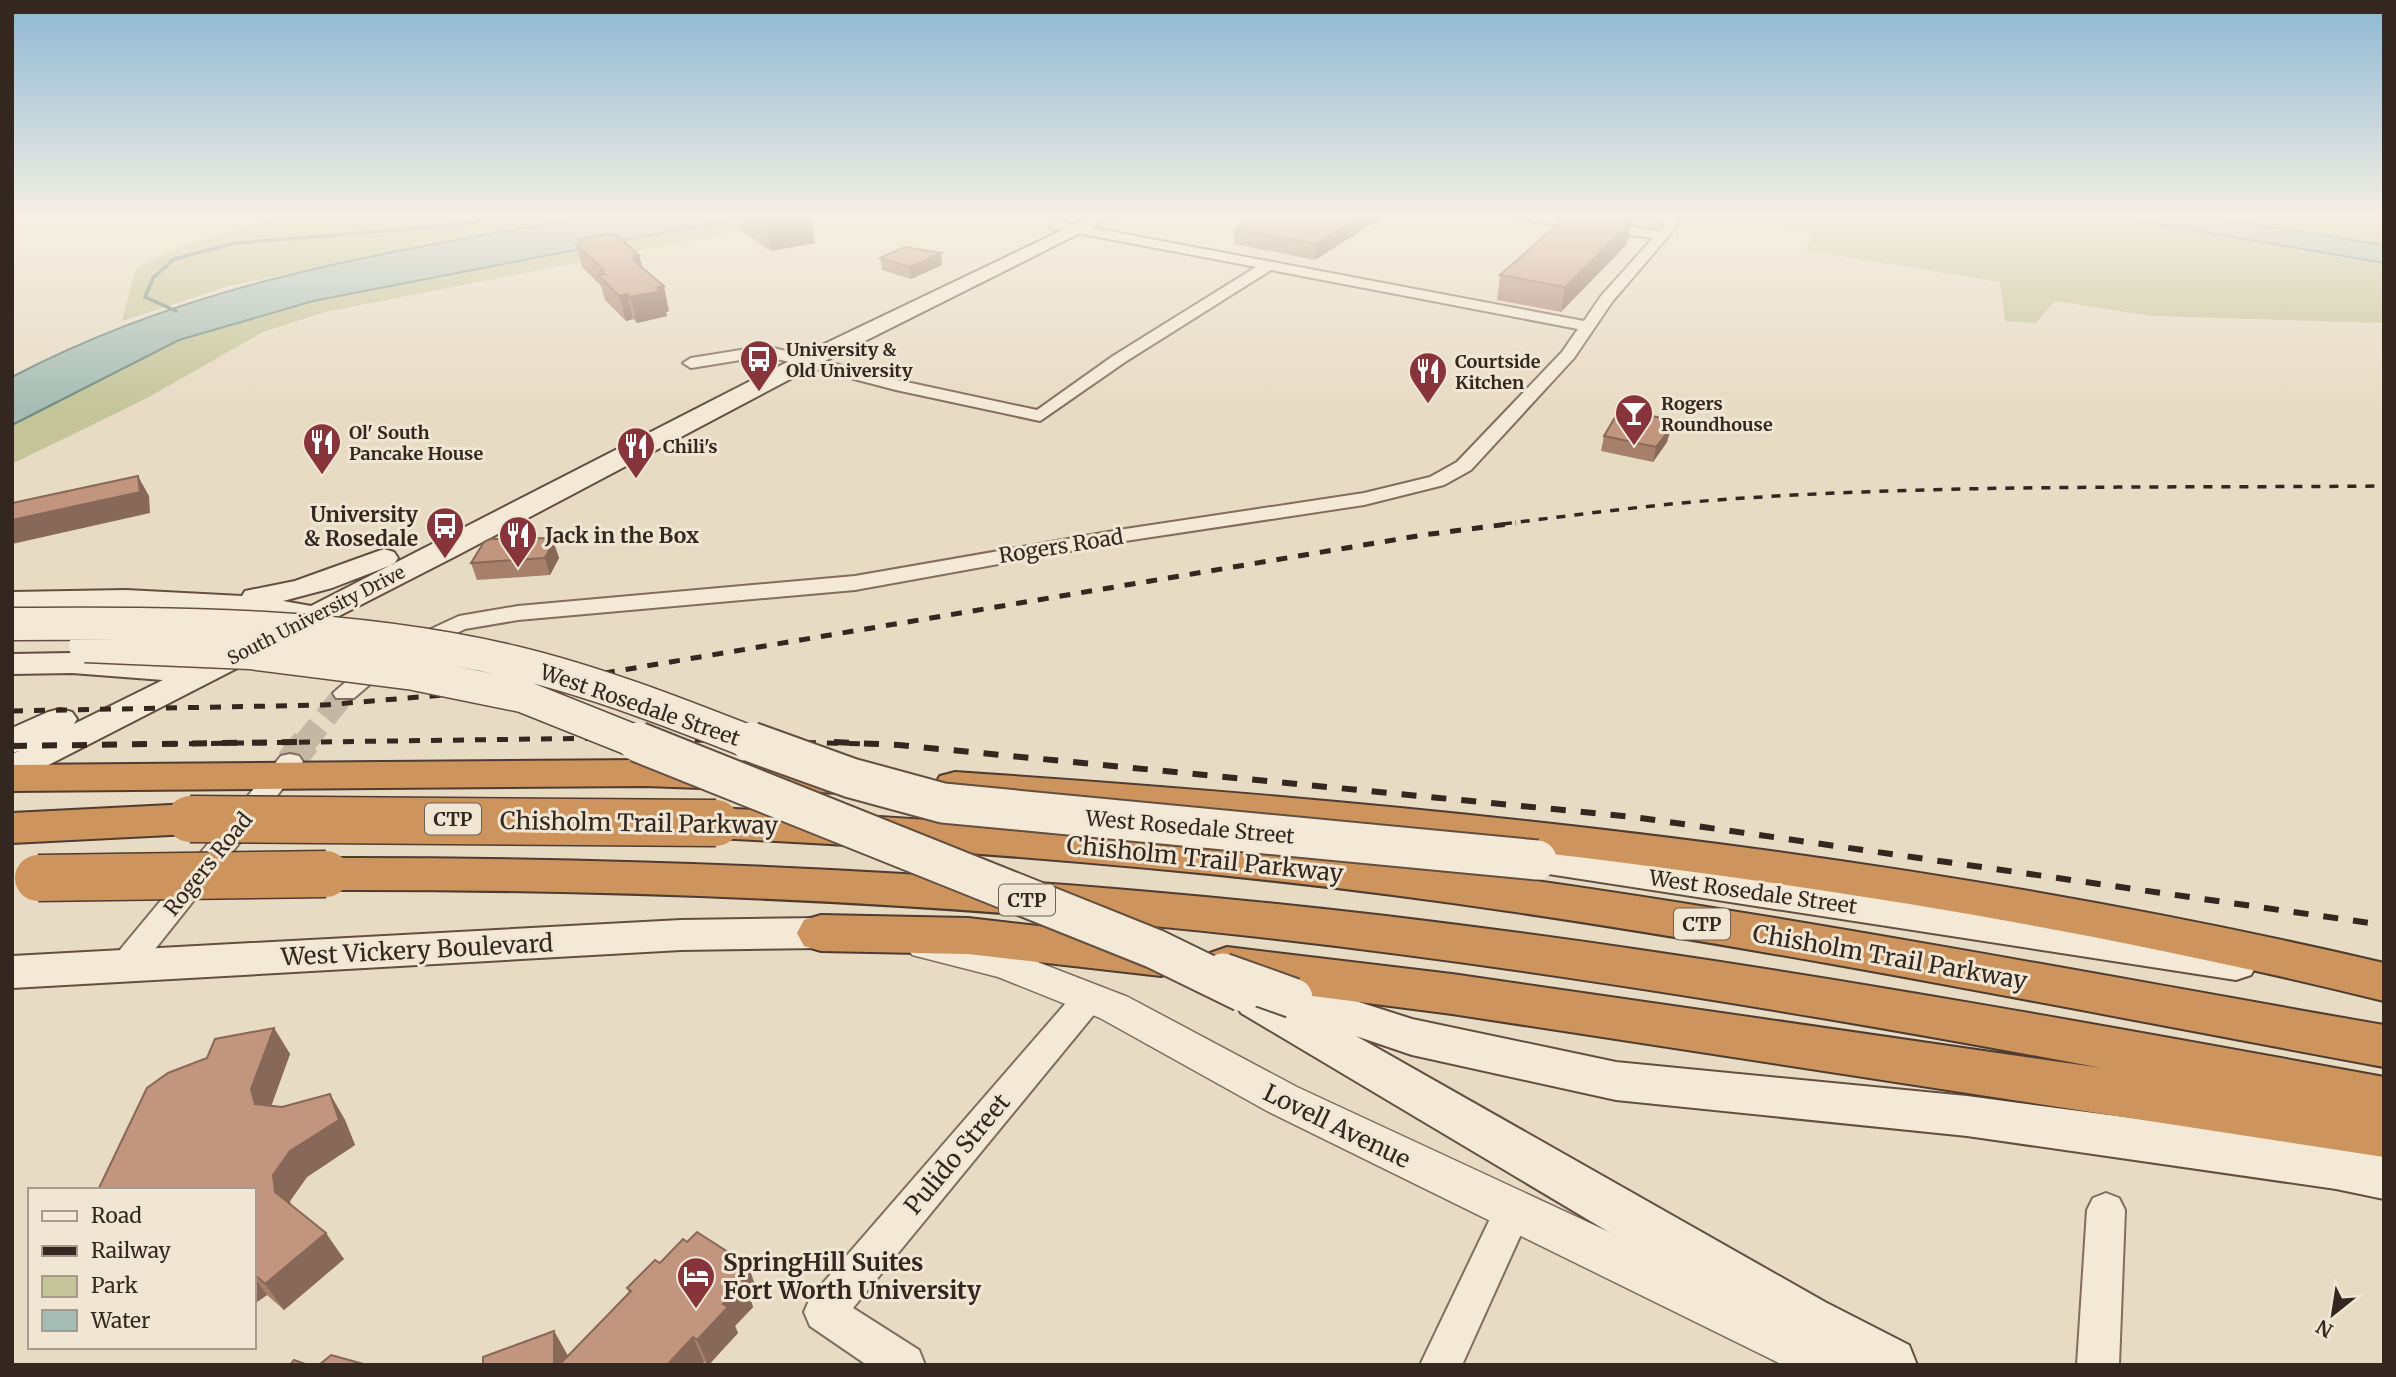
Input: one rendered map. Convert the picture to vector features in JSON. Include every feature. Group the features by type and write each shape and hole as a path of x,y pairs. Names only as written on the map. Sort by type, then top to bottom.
{"highway":[{"path":"12,778 285,769 645,773 820,778 1091,794 1667,853 2056,914 2315,965 2384,984"},
{"name":"Chisholm Trail Parkway","path":"12,810 190,818 523,819 716,823 1110,847 1441,885 1762,934 2384,1046"},
{"path":"12,828 190,818"},
{"name":"CTP","path":"21,878 377,873 681,880 971,895 1398,936 1776,990 2073,1041 2384,1100"},
{"path":"821,933 968,936 1439,993 2384,1133"}],"main road":[{"name":"South University Drive","path":"12,742 279,609 383,570 528,507 801,354 949,279"},
{"name":"South University Drive","path":"383,570 385,573 492,515 499,507 500,498 608,444 957,279"},
{"path":"528,507 519,504 599,456 608,444"},
{"name":"South University Drive","path":"12,769 314,616 383,570"},
{"path":"216,603 286,593 326,581 383,570"},
{"path":"12,601 98,598 216,603 279,609 314,616"},
{"name":"West Rosedale Street","path":"12,624 167,622 311,630 390,638 503,660 584,681 859,783 943,803 1537,860 2384,984"},
{"name":"West Rosedale Street","path":"12,646 167,647 279,653 418,673 522,696 1155,949 1243,992 1794,1314 1888,1365"},
{"path":"12,664 72,663 201,673"},
{"name":"West Vickery Boulevard","path":"12,972 681,935 821,933"},
{"path":"1155,949 1412,1037 1616,1082 1967,1116 2336,1167 2384,1177"}],"street":[{"path":"801,354 940,393 1040,416 1119,359 1246,279"},
{"path":"1343,279 1587,326"},
{"name":"Rogers Road","path":"345,693 387,658 459,623 518,613 855,583 1112,537 1364,499 1422,487 1464,467 1568,355 1606,299 1623,279"},
{"name":"Rogers Road","path":"125,965 285,769"},
{"name":"Lovell Avenue","path":"821,933 898,940 974,956 1023,971 1090,997 1139,1021 1242,1080 1512,1212 1839,1365"},
{"name":"Pulido Street","path":"904,1365 824,1312 1090,997"},
{"path":"2098,1365 2106,1210"},
{"path":"1441,1365 1512,1212"}],"green space":[{"path":"133,279 261,279 229,286 122,321"},
{"path":"425,279 492,279 325,312 263,332 147,398 12,464 12,425 179,340 313,301"},
{"path":"1983,279 2384,279 2384,323 2153,316 2055,301 2036,323 2005,321 2000,282"}],"water":[{"path":"274,279 425,279 313,301 179,340 12,425 12,377 83,343 154,315"}],"building":[{"path":"602,279 656,279 664,286 657,288 661,291 630,297 627,294 619,296"},
{"path":"1523,279 1573,279 1565,287"},
{"path":"1620,409 1670,420 1666,427 1671,428 1656,447 1604,436"},
{"path":"138,476 140,492 12,520 12,503"},
{"path":"552,538 550,542 554,541 545,558 471,563 484,542 490,539"},
{"path":"274,1028 251,1089 255,1104 282,1107 330,1094 339,1120 290,1151 273,1175 275,1192 326,1233 265,1284 256,1276 256,1188 99,1188 147,1088 168,1073 207,1058 215,1039"},
{"path":"697,1232 748,1265 737,1277 744,1281 723,1304 728,1307 697,1340 693,1337 667,1365 559,1365 631,1291 627,1288 655,1260 660,1263 683,1239 687,1242"},
{"path":"554,1331 554,1365 483,1365 483,1357"},
{"path":"331,1355 367,1365 319,1365"},
{"path":"294,1360 308,1365 290,1365"}],"waterway":[{"path":"152,279 145,297 176,311"}],"tunnel":[{"path":"304,744 345,693"},
{"path":"290,762 306,742"}],"railway":[{"path":"1503,524 1684,503 1904,490 2384,486"},
{"path":"12,711 324,705 504,690 1423,535 1516,523"},
{"path":"167,744 613,738 874,744"},
{"path":"12,746 299,742"},
{"path":"834,742 899,745 1634,817 2384,925"}],"place":[{"name":"University & Old University","path":"759,393"},
{"name":"Courtside Kitchen","path":"1428,405"},
{"name":"Rogers Roundhouse","path":"1634,447"},
{"name":"Ol' South Pancake House","path":"322,476"},
{"name":"Chili's","path":"636,480"},
{"name":"University & Rosedale","path":"445,560"},
{"name":"Jack in the Box","path":"518,569"},
{"name":"SpringHill Suites Fort Worth University","path":"696,1310"}]}
